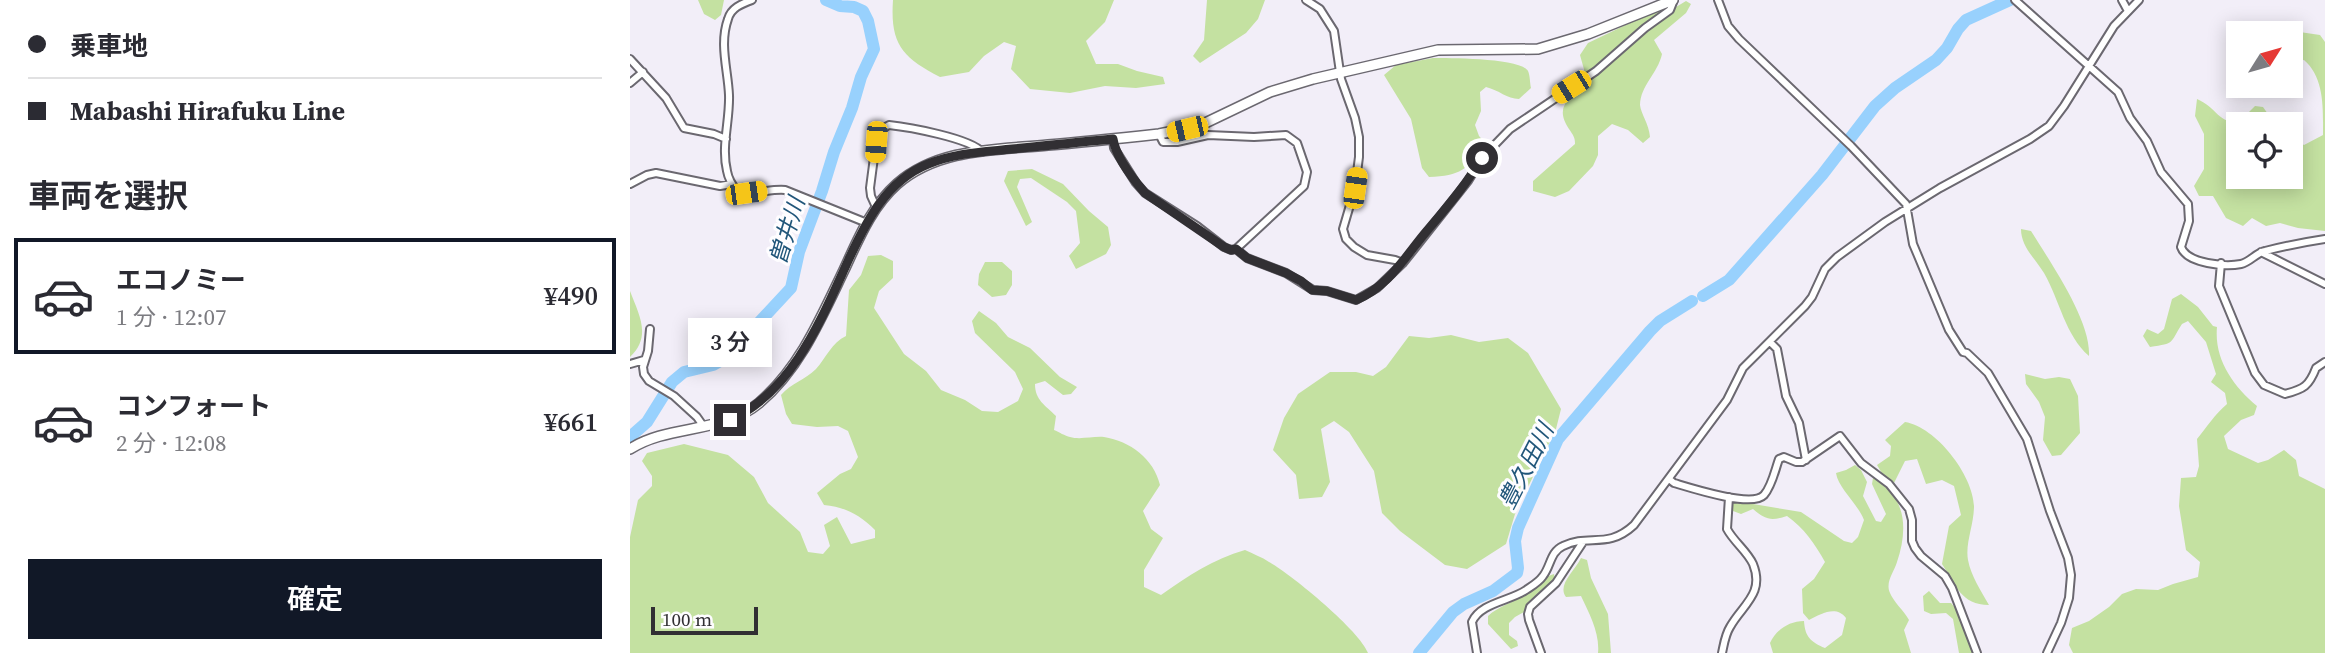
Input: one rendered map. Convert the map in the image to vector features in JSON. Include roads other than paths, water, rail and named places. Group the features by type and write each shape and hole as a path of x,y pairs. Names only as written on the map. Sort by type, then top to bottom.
{"main road":[{"path":"630,449 662,436 704,427 744,413 765,398 812,338 876,207 896,185 921,167 946,158 982,152 1159,134 1199,126 1270,92 1340,72 1438,50 1538,49 1588,34 1673,0"}],"street":[{"path":"751,0 734,9 728,17 725,31 729,97 727,172 732,184 738,191 746,193 773,188 785,190 867,223"},
{"path":"1306,0 1320,9 1334,31 1340,72 1359,137 1355,188 1343,229 1346,239 1367,255 1403,264"},
{"path":"1236,249 1247,258 1301,281 1312,290 1327,291 1356,300 1377,288 1403,264 1493,145 1510,129 1596,71 1670,9 1673,0"},
{"path":"1718,0 1728,26 1739,38 1902,198 1907,209 1913,244 1949,330 1963,352 1988,373 2027,439 2068,558 2071,575 2069,598 2047,653"},
{"path":"2016,0 2118,92 2130,118 2147,141 2161,172 2188,204 2190,213 2182,240 2183,253 2197,261 2245,263 2261,252 2325,239"},
{"path":"2122,0 2128,11"},
{"path":"1477,653 1472,622 1479,612 1524,591 1543,577 1557,550 1564,545 1602,541 1626,533 1727,400 1743,368 1812,297 1830,262 1885,222 2049,126 2114,26 2139,0"},
{"path":"630,60 666,98 684,128 726,139"},
{"path":"630,83 643,72"},
{"path":"876,207 870,188 876,142 882,129 889,125 960,140 978,147 982,152"},
{"path":"1113,139 1114,148 1145,193 1231,250 1236,249 1304,186 1307,172 1297,143 1286,135 1208,135 1177,142 1163,142 1159,134"},
{"path":"631,180 656,173 720,186 732,184"},
{"path":"2261,252 2325,284"},
{"path":"2221,263 2219,286 2255,373 2264,385 2285,394 2301,389 2312,380 2316,368 2325,362"},
{"path":"650,330 644,374 649,381 697,417 704,427"},
{"path":"1770,342 1777,349 1786,396 1799,423 1806,460"},
{"path":"630,364 644,360"},
{"path":"1669,479 1674,483 1729,497 1751,499 1764,496 1779,459 1788,457 1796,462 1806,460 1840,436 1866,468 1882,477 1896,492 1911,514 1911,532 1915,548 1945,576 1977,653"},
{"path":"1722,653 1730,626 1752,599 1756,589 1755,568 1727,529 1729,497"},
{"path":"1541,653 1529,620 1530,607 1556,583 1583,542"}],"waterway":[{"name":"曽井川","path":"630,437 647,422 672,382 684,372 713,365 727,357 791,288 799,252 861,77 874,49 863,11 826,0"},
{"name":"豊久田川","path":"1703,296 1729,280 1822,175 1875,106 1895,88 1936,60 1966,20 2010,0"},
{"name":"豊久田川","path":"1419,653 1453,612 1493,591 1517,573 1515,541 1518,528 1558,439 1650,331 1660,321 1692,301"}]}
